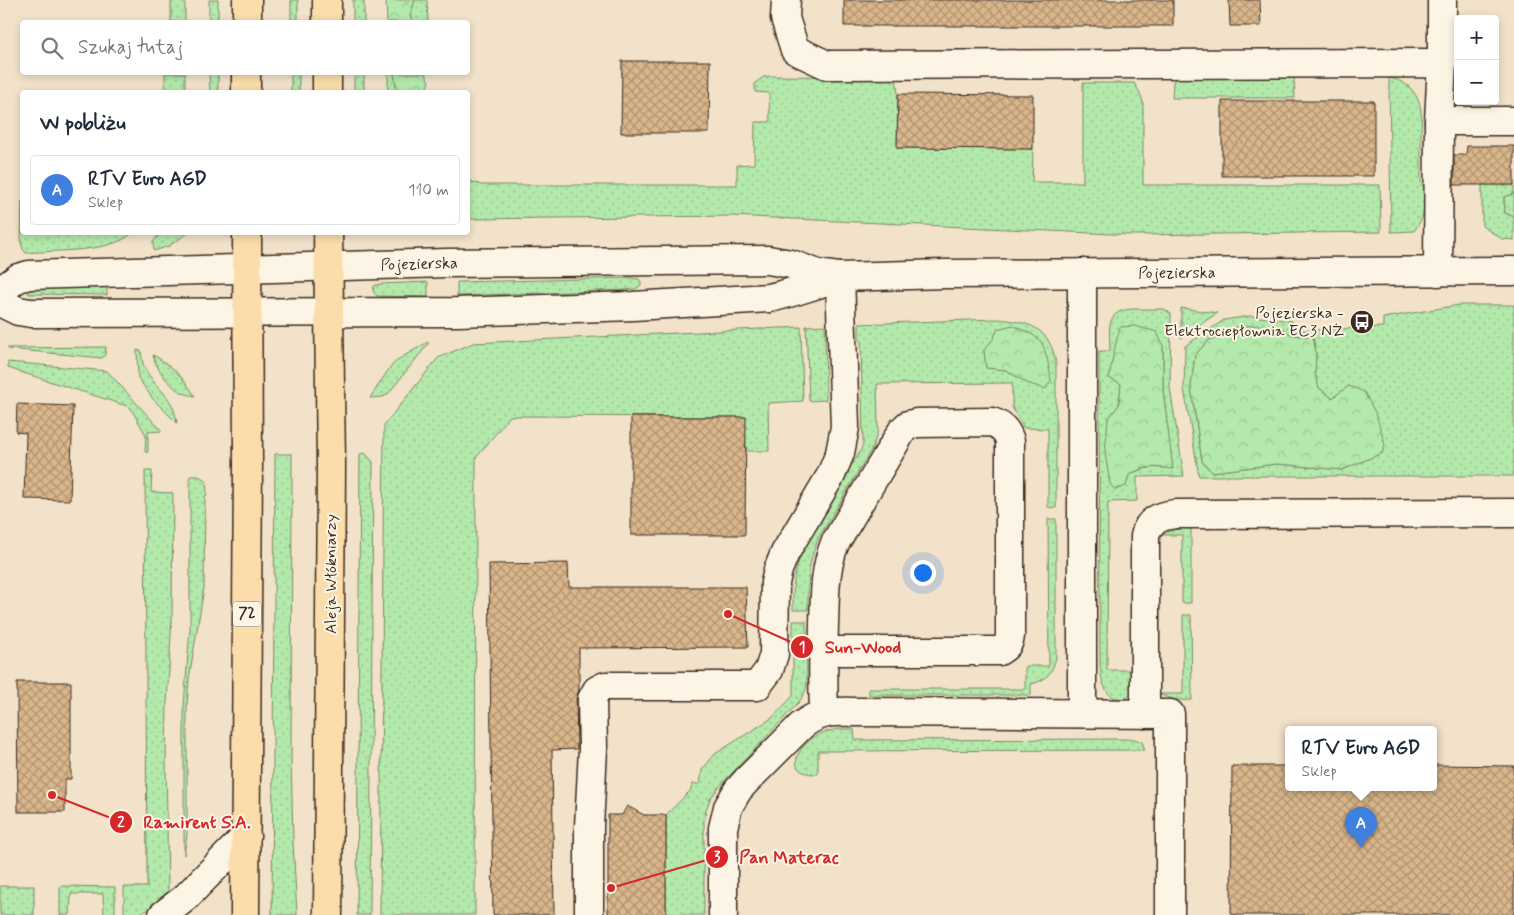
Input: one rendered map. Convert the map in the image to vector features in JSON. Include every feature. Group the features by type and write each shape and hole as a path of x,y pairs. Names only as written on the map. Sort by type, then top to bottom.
{"main road":[{"path":"246,0 246,20"},
{"path":"327,0 327,20"},
{"path":"246,75 246,90"},
{"path":"327,75 327,90"},
{"name":"72","path":"245,915 247,235"},
{"name":"Aleja Włókniarzy","path":"328,235 331,475 328,915"}],"street":[{"path":"786,0 786,18 795,50 827,65 1442,63"},
{"path":"1438,272 1442,0"},
{"path":"1439,121 1514,121"},
{"name":"Pojezierska","path":"0,291 18,278 29,275 448,263 768,260 791,264 818,274 840,277 945,274 1514,271"},
{"path":"1082,273 1082,713"},
{"path":"589,915 589,827 593,749 592,699 597,690 605,686 757,686 768,670 774,654 775,583 778,570 830,475 840,453 845,427 840,277"},
{"name":"Pojezierska","path":"0,302 18,311 32,313 457,312 633,306 770,298 790,294 840,277"},
{"path":"823,651 999,651 1009,643 1010,441 1007,432 1001,425 992,422 917,423 908,425 902,431 831,553 826,576 823,651 824,713"},
{"path":"1170,915 1145,536 1146,529 1150,523 1166,515 1182,514 1514,513"},
{"path":"723,915 723,828 728,807 738,790 747,780 812,717 824,713 1158,714"},
{"path":"163,915 185,898 246,836"}],"green space":[{"path":"171,0 185,0 185,20 171,20"},
{"path":"209,0 218,0 218,20 209,20"},
{"path":"291,0 298,0 298,20 291,20"},
{"path":"353,0 364,0 364,20 353,20"},
{"path":"386,0 415,0 410,16 412,20 387,20"},
{"path":"415,0 427,0 428,20 412,20 410,16"},
{"path":"1200,73 1201,78 1294,78 1295,98 1172,98 1173,82 1177,76"},
{"path":"165,75 185,75 185,90 165,90"},
{"path":"209,75 218,75 218,90 210,90"},
{"path":"291,75 299,75 299,90 291,90"},
{"path":"354,75 364,75 364,90 354,90"},
{"path":"388,75 394,75 397,90 388,90"},
{"path":"394,75 427,75 429,83 425,90 397,90"},
{"path":"764,77 896,77 898,94 897,148 1033,149 1032,182 1083,182 1083,83 1134,83 1143,102 1143,185 1380,185 1381,232 1134,235 731,216 470,219 470,181 481,185 737,185 737,165 754,164 755,122 770,122 769,93 755,92 755,83"},
{"path":"1389,78 1403,82 1410,88 1416,95 1421,108 1421,185 1427,185 1427,192 1423,215 1414,231 1391,232"},
{"path":"1482,185 1514,185 1514,194 1504,198 1505,213 1514,217 1514,240 1502,239 1482,226"},
{"path":"1514,194 1514,217 1505,213 1504,197"},
{"path":"21,235 129,235 111,244 67,251 26,253 21,243"},
{"path":"158,235 185,235 169,246 154,251 153,242"},
{"path":"639,279 641,285 636,289 624,290 457,296 457,282"},
{"path":"428,282 428,297 377,296 373,291 374,286 380,284"},
{"path":"107,284 107,295 29,294 27,291 28,288"},
{"path":"1459,305 1514,305 1514,476 1199,476 1184,389 1185,346 1224,320 1250,316 1292,321 1293,331 1383,327 1383,318","holes":["1282,328 1292,335 1313,337 1316,353 1315,374 1319,388 1332,398 1349,386 1382,453 1342,470 1277,464 1212,472 1202,461 1191,387 1195,355 1209,340"]},
{"path":"1181,308 1217,313 1181,338"},
{"path":"1131,309 1164,309 1171,314 1170,388 1184,476 1137,477 1137,501 1108,502 1107,670 1130,670 1131,686 1130,694 1126,698 1120,699 1114,698 1106,691 1102,680 1100,664 1099,351 1110,351 1110,323 1116,314","holes":["1163,346 1163,390 1172,468 1146,468 1129,475 1108,419 1119,405 1121,384"]},
{"path":"996,319 1019,322 1044,334 1053,352 1056,364 1056,508 1048,507 1048,429 1024,428 1012,407 1012,383 877,384 878,430 873,447 819,537 815,547 808,582 808,610 793,610 794,579 804,547 821,514 860,452 863,444 859,324","holes":["994,338 1027,383 1006,370 986,368 984,350"]},
{"path":"825,325 826,400 809,401 806,326"},
{"path":"1013,325 1028,332 1043,345 1048,360 1051,381 1045,389 1027,383 1006,370 986,368 984,350 994,338 997,329"},
{"path":"1259,325 1282,328 1292,335 1313,337 1316,353 1315,374 1319,388 1332,398 1349,386 1364,392 1376,414 1385,445 1382,453 1342,470 1277,464 1212,472 1202,461 1191,387 1195,355 1209,340 1223,336 1235,327"},
{"path":"1135,326 1157,332 1163,346 1163,390 1173,469 1145,468 1129,475 1126,486 1115,490 1110,484 1105,453 1108,419 1119,405 1121,384 1109,378 1120,327"},
{"path":"801,327 803,401 768,403 769,451 746,451 745,417 510,416 476,458 475,915 380,915 384,425 438,358 473,343"},
{"path":"428,342 388,394 383,397 370,398 391,366 399,359"},
{"path":"106,347 105,355 102,358 8,349 8,348"},
{"path":"137,350 141,351 142,360 151,377 169,399 177,423 153,399 138,378"},
{"path":"153,355 177,373 195,396 181,392 171,385 159,370"},
{"path":"8,362 107,371 162,431 148,432 148,452 145,452 146,435 130,407 8,368"},
{"path":"365,453 373,462 370,915 357,915 360,454"},
{"path":"275,454 292,454 291,758 297,915 272,915"},
{"path":"145,471 152,471 151,492 173,493 172,617 166,759 168,890 159,902 144,912 124,915 124,887 147,887"},
{"path":"190,476 198,476 206,480 207,495 205,496 204,588 189,679 187,705 187,835 184,855 184,705 190,629"},
{"path":"1048,519 1056,519 1056,657 1048,675 1041,681 1031,684 1031,695 869,695 869,689 1025,689 1025,666 1049,666"},
{"path":"1182,528 1191,528 1191,603 1182,603 1182,535 1159,535"},
{"path":"1183,615 1191,615 1192,700 1175,699 1159,694 1183,694"},
{"path":"793,621 806,621 806,690 799,702 710,799 704,821 704,915 666,915 666,815 690,791 693,784 700,784 702,770 715,754 772,718 793,696"},
{"path":"840,729 854,729 855,740 1134,739 1142,742 1145,750 818,751 818,774 806,773 799,769 796,764 797,758 805,744 820,734"},
{"path":"0,886 34,886 34,915 0,915"},
{"path":"60,886 115,887 115,915 104,915 103,894 71,894 70,915 60,915"}],"building":[{"path":"844,0 1173,0 1173,26 844,26"},
{"path":"1229,0 1260,0 1261,26 1230,26"},
{"path":"622,61 710,61 709,133 621,133"},
{"path":"898,94 1033,95 1033,149 897,148"},
{"path":"1222,101 1374,101 1374,176 1222,176"},
{"path":"1467,146 1514,146 1514,185 1454,185 1454,155 1466,155"},
{"path":"17,404 73,406 70,500 24,499 26,433 16,432"},
{"path":"631,417 746,417 745,535 631,535"},
{"path":"568,563 569,587 746,587 748,647 579,648 579,690 576,699 577,749 552,750 554,915 493,915 489,564"},
{"path":"17,682 71,682 71,779 65,779 65,812 18,812"},
{"path":"1437,765 1514,766 1514,915 1231,915 1232,766 1285,766 1285,791 1437,791"},
{"path":"627,806 644,815 666,815 666,915 608,915 608,815 622,815"}],"place":[{"name":"Pojezierska - Elektrociepłownia EC3 NŻ","path":"1362,322"},
{"name":"Sun-Wood","path":"728,614"},
{"name":"Ramirent S.A.","path":"52,795"},
{"name":"RTV Euro AGD","path":"1361,848"},
{"name":"Pan Materac","path":"611,888"}]}
